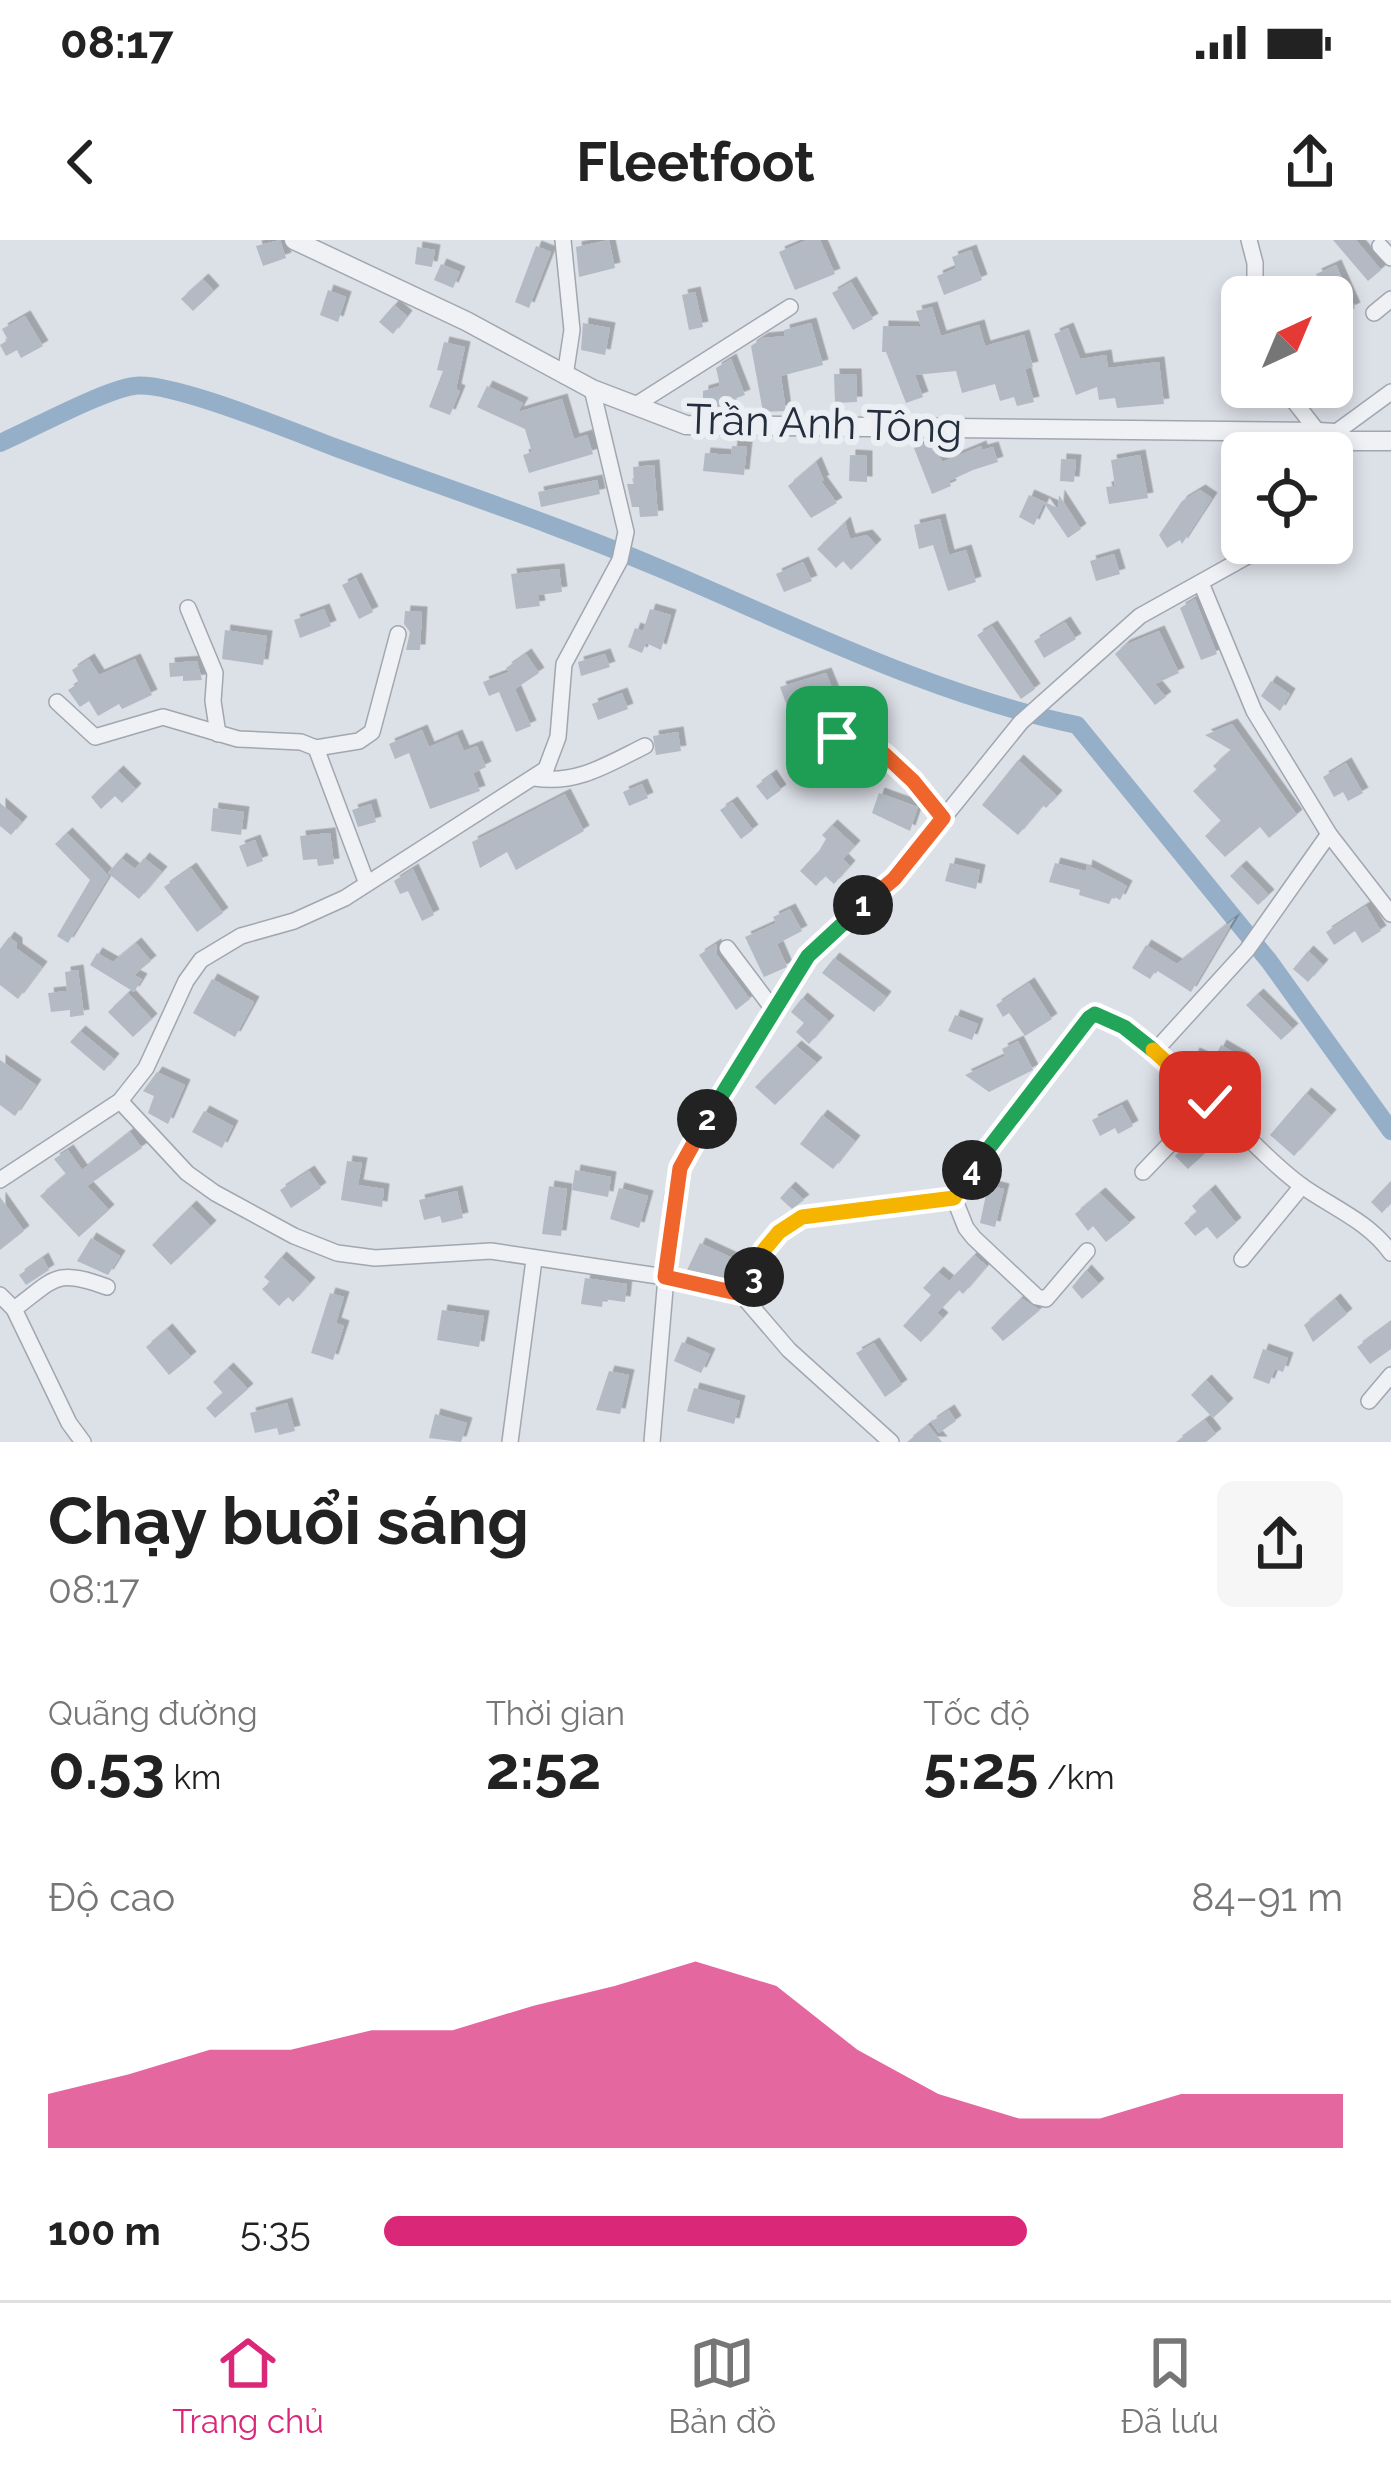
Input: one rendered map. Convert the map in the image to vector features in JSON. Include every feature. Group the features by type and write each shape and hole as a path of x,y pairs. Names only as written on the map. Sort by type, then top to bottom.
{"street":[{"name":"Trần Anh Tông","path":"294,240 466,321 566,376 686,425 1221,433"},
{"path":"562,240 572,330 566,376"},
{"path":"1249,240 1255,276"},
{"path":"1374,313 1391,299"},
{"path":"634,406 790,307"},
{"path":"0,1180 120,1101 146,1068 200,961 241,936 294,921 345,898 546,769 555,752 568,653 621,555 626,532 592,388"},
{"path":"1336,432 1391,392"},
{"path":"1304,408 1329,432"},
{"name":"Trần Anh Tông","path":"1353,437 1391,441"},
{"path":"652,1442 665,1277 680,1168 772,1009 808,956 894,879 1028,717 1141,616 1234,564"},
{"path":"1201,583 1254,710 1329,834 1391,914"},
{"path":"188,608 215,673 212,700 218,734"},
{"path":"57,702 95,737 163,717 238,739 301,742 316,748 359,741 372,732 398,634"},
{"path":"837,737 855,762 884,754 943,818"},
{"path":"535,778 556,782 584,776 645,746"},
{"path":"316,748 366,881"},
{"path":"1155,1051 1247,950 1329,834"},
{"path":"727,948 772,1009"},
{"path":"741,1294 750,1288 764,1250 779,1232 802,1217 954,1198 1095,1014 1155,1051 1302,1186 1363,1223 1391,1253"},
{"path":"120,1101 187,1173 294,1236 337,1253 375,1258 491,1251 665,1277 741,1294 789,1350 891,1442"},
{"path":"1143,1172 1210,1102"},
{"path":"1242,1258 1302,1186"},
{"path":"954,1198 974,1238 1037,1297 1046,1299 1087,1251"},
{"path":"510,1442 535,1260"},
{"path":"14,1309 59,1276 69,1274 107,1287"},
{"path":"0,1295 14,1309 69,1423 83,1442"},
{"path":"1369,1401 1391,1375"}],"building":[{"path":"280,240 286,258 263,266 256,246"},
{"path":"609,240 615,268 579,277 576,247"},
{"path":"807,240 820,240 835,274 795,290 779,252"},
{"path":"1333,240 1356,240 1381,270 1368,281"},
{"path":"536,246 551,252 529,308 515,302"},
{"path":"417,247 435,250 432,267 415,264"},
{"path":"971,250 982,280 944,295 937,276 956,268 952,257"},
{"path":"441,264 460,272 453,288 434,280"},
{"path":"1336,265 1341,276 1317,276"},
{"path":"203,279 214,291 193,311 181,299"},
{"path":"851,282 873,319 853,330 832,293"},
{"path":"328,290 346,297 338,322 320,315"},
{"path":"695,292 703,327 689,330 682,295"},
{"path":"394,305 407,316 393,334 379,322"},
{"path":"932,307 941,336 979,325 985,346 1024,335 1033,367 1025,369 1034,402 1017,406 1014,397 1000,401 995,384 962,393 956,371 915,375 923,397 906,403 886,352 882,352 883,326 921,327 916,311"},
{"path":"25,316 43,346 21,358 17,350 6,356 0,345 8,340 2,329"},
{"path":"583,323 610,328 605,355 581,350"},
{"path":"811,323 823,365 781,376 786,411 763,412 751,346"},
{"path":"1068,328 1080,359 1106,355 1108,368 1159,362 1164,404 1117,408 1115,398 1099,400 1097,387 1076,395 1054,334"},
{"path":"444,342 465,347 456,389 460,391 450,415 429,407 443,371 437,370"},
{"path":"731,359 745,395 731,400 731,412 703,412 703,391 720,386 716,368"},
{"path":"834,374 856,374 857,402 835,403"},
{"path":"487,386 523,403 518,412 562,399 574,439 587,435 593,454 529,473 523,455 532,452 525,429 477,407"},
{"path":"934,441 942,462 981,446 982,450 993,447 998,462 949,481 951,486 932,494 914,448"},
{"path":"732,446 747,447 744,475 703,471 705,453 731,455"},
{"path":"850,455 867,456 867,482 849,481"},
{"path":"1140,455 1148,498 1109,504 1106,487 1115,486 1111,460"},
{"path":"1061,459 1076,460 1074,482 1060,481"},
{"path":"816,462 821,481 837,503 811,518 788,486"},
{"path":"654,465 658,516 640,517 639,507 632,507 627,484 634,484 633,467"},
{"path":"597,480 600,494 541,507 538,492"},
{"path":"1200,490 1212,498 1182,544 1180,540 1167,548 1159,535 1182,501"},
{"path":"1029,495 1058,508 1059,495 1081,529 1068,538 1044,503 1034,525 1019,517"},
{"path":"940,519 949,555 966,550 976,582 948,591 933,545 919,549 914,525"},
{"path":"845,522 850,539 867,535 876,545 851,570 843,561 836,568 817,549"},
{"path":"1114,554 1120,574 1096,581 1090,561"},
{"path":"803,562 812,581 784,592 776,574"},
{"path":"559,569 562,592 538,595 540,606 516,609 511,574"},
{"path":"356,578 373,612 359,619 342,585"},
{"path":"1195,599 1217,654 1201,660 1180,608"},
{"path":"324,609 331,626 300,638 294,620"},
{"path":"650,609 671,615 661,650 646,643 642,653 628,647 635,628 643,631"},
{"path":"405,611 422,612 420,650 406,650 410,632 404,624"},
{"path":"1065,622 1076,639 1044,658 1034,641"},
{"path":"992,626 1035,689 1021,699 977,635"},
{"path":"225,630 267,636 263,665 222,659"},
{"path":"1159,631 1179,673 1155,684 1166,697 1155,705 1115,654"},
{"path":"526,654 539,673 515,689 531,726 516,732 499,692 489,696 483,682 509,672 506,668"},
{"path":"605,654 610,667 581,676 578,662"},
{"path":"89,659 99,675 135,659 152,695 98,716 89,701 80,707 68,690 79,683 72,670"},
{"path":"197,661 202,680 170,677 169,663"},
{"path":"826,673 841,710 825,717 821,706 791,717 780,687"},
{"path":"1271,681 1290,694 1280,711 1261,696"},
{"path":"622,693 628,709 598,720 592,704"},
{"path":"1232,724 1297,815 1269,838 1260,827 1225,857 1205,836 1221,821 1193,791 1231,750 1205,735"},
{"path":"422,730 429,747 457,735 464,751 477,746 486,767 473,773 480,791 430,809 409,753 395,759 389,744"},
{"path":"678,732 681,751 656,755 653,736"},
{"path":"1018,760 1057,796 1018,835 982,805"},
{"path":"1346,763 1363,793 1348,801 1343,792 1334,797 1323,777"},
{"path":"118,771 136,789 122,803 115,796 101,809 91,797"},
{"path":"771,775 781,790 767,800 756,786"},
{"path":"642,784 648,798 629,806 623,792"},
{"path":"879,793 918,807 910,831 872,813"},
{"path":"565,794 584,831 516,870 507,852 480,868 472,842"},
{"path":"732,802 753,830 741,839 720,810"},
{"path":"0,803 22,822 11,835 0,826"},
{"path":"371,804 376,822 358,827 352,810"},
{"path":"213,808 244,812 241,835 211,831"},
{"path":"832,825 855,846 843,859 850,866 834,884 825,876 816,886 800,871 819,851 826,839 822,835"},
{"path":"67,833 109,876 68,943 57,936 90,880 55,844"},
{"path":"330,833 334,864 318,866 317,859 303,860 300,836"},
{"path":"255,840 263,861 247,867 239,846"},
{"path":"121,858 135,869 144,858 162,872 139,899 108,873"},
{"path":"950,863 980,870 976,889 945,881"},
{"path":"1055,863 1086,871 1087,865 1127,886 1120,900 1113,896 1109,904 1079,895 1080,890 1049,882"},
{"path":"1241,866 1269,895 1258,905 1230,876"},
{"path":"191,868 223,913 197,932 164,887"},
{"path":"413,869 434,915 422,921 408,891 400,894 394,881"},
{"path":"1366,906 1381,931 1362,943 1355,931 1334,945 1326,932"},
{"path":"790,909 802,931 777,944 787,967 764,977 745,937 776,923 773,917"},
{"path":"1235,918 1191,992 1156,970 1150,979 1132,968 1146,945 1177,964"},
{"path":"9,937 42,967 18,999 0,985 0,949"},
{"path":"136,943 151,961 134,975 142,979 134,992 90,965 97,953 113,962"},
{"path":"716,944 717,955 750,999 736,1010 699,955"},
{"path":"1308,951 1323,965 1308,982 1293,969"},
{"path":"834,958 886,997 874,1012 822,973"},
{"path":"78,970 84,1015 70,1017 70,1010 51,1012 48,993 67,991 65,972"},
{"path":"212,979 254,1002 235,1037 193,1013"},
{"path":"1029,983 1052,1019 1025,1036 1009,1013 1003,1017 996,1005"},
{"path":"128,993 152,1019 133,1037 108,1012"},
{"path":"1258,994 1293,1029 1281,1040 1246,1005"},
{"path":"802,998 829,1021 809,1044 796,1032 804,1023 791,1012"},
{"path":"955,1015 978,1024 972,1040 948,1031"},
{"path":"80,1031 114,1059 104,1071 70,1042"},
{"path":"1018,1041 1033,1070 989,1092 965,1075 1005,1056 1002,1049"},
{"path":"1221,1045 1245,1059 1229,1089 1190,1064 1194,1053 1213,1061"},
{"path":"796,1046 817,1063 775,1105 755,1087"},
{"path":"0,1060 36,1085 15,1116 0,1105"},
{"path":"157,1072 185,1085 168,1124 148,1113 154,1096 143,1091"},
{"path":"1306,1093 1331,1115 1294,1156 1270,1135"},
{"path":"1122,1105 1133,1126 1100,1136 1092,1120"},
{"path":"204,1111 233,1126 222,1148 192,1132"},
{"path":"822,1115 855,1141 833,1169 800,1144"},
{"path":"1204,1126 1218,1141 1188,1169 1175,1156"},
{"path":"130,1132 142,1148 87,1186 109,1210 79,1237 40,1196 66,1174 54,1159 68,1150 82,1170"},
{"path":"347,1161 362,1163 358,1185 384,1189 382,1207 341,1200"},
{"path":"575,1170 611,1177 608,1197 572,1190"},
{"path":"309,1171 321,1188 291,1208 280,1190"},
{"path":"1391,1181 1391,1203 1382,1213 1371,1202"},
{"path":"988,1185 1004,1189 995,1227 980,1223"},
{"path":"549,1186 567,1189 561,1236 542,1234"},
{"path":"790,1187 804,1200 792,1209 780,1198"},
{"path":"619,1188 648,1196 639,1228 610,1219"},
{"path":"1210,1190 1236,1223 1217,1239 1207,1227 1195,1236 1184,1223 1197,1212 1192,1206"},
{"path":"457,1191 463,1218 442,1223 440,1216 424,1220 419,1200"},
{"path":"1100,1193 1130,1223 1106,1242 1093,1226 1088,1231 1075,1214"},
{"path":"0,1197 24,1231 0,1250"},
{"path":"191,1206 211,1226 171,1265 152,1245"},
{"path":"91,1238 120,1256 108,1275 77,1261"},
{"path":"700,1243 741,1262 733,1280 687,1270"},
{"path":"974,1255 987,1266 963,1294 959,1290 937,1313 943,1318 921,1342 903,1326 931,1295 923,1288 938,1272 949,1281"},
{"path":"281,1257 310,1283 293,1302 288,1297 279,1306 262,1289 270,1282 264,1277"},
{"path":"43,1258 49,1270 26,1285 19,1275"},
{"path":"1086,1270 1099,1284 1082,1299 1072,1287"},
{"path":"585,1278 627,1284 625,1302 603,1299 602,1307 581,1304"},
{"path":"330,1293 344,1297 336,1323 344,1326 333,1360 311,1353"},
{"path":"1021,1298 1040,1310 1003,1341 991,1328"},
{"path":"1335,1299 1347,1314 1313,1342 1304,1325"},
{"path":"442,1310 484,1316 479,1347 437,1340"},
{"path":"1391,1322 1391,1349 1370,1364 1357,1347"},
{"path":"167,1329 191,1357 169,1375 146,1347"},
{"path":"682,1342 710,1354 701,1373 674,1361"},
{"path":"874,1343 902,1385 885,1397 856,1353"},
{"path":"1263,1349 1288,1358 1283,1372 1275,1369 1269,1384 1253,1378"},
{"path":"228,1368 248,1389 215,1418 206,1408 223,1393 213,1382"},
{"path":"609,1371 629,1375 620,1414 596,1410"},
{"path":"1206,1380 1228,1404 1213,1418 1191,1395"},
{"path":"694,1388 740,1401 734,1424 687,1411"},
{"path":"287,1403 295,1431 279,1435 277,1428 255,1433 250,1413"},
{"path":"949,1410 956,1421 939,1433 931,1422"},
{"path":"435,1414 467,1423 461,1442 429,1438"},
{"path":"1205,1420 1216,1434 1206,1442 1176,1442"},
{"path":"928,1425 942,1442 907,1442"}],"waterway":[{"path":"0,443 121,389 151,386 174,391 579,536 917,677 1077,725 1269,961 1391,1131"}],"route":[{"path":"837,737 855,762 884,754 943,818 894,879 808,956 772,1009 680,1168 665,1277 741,1294 750,1288 764,1250 779,1232 802,1217 954,1198 1076,1032 1095,1014 1124,1027 1210,1102"}]}
